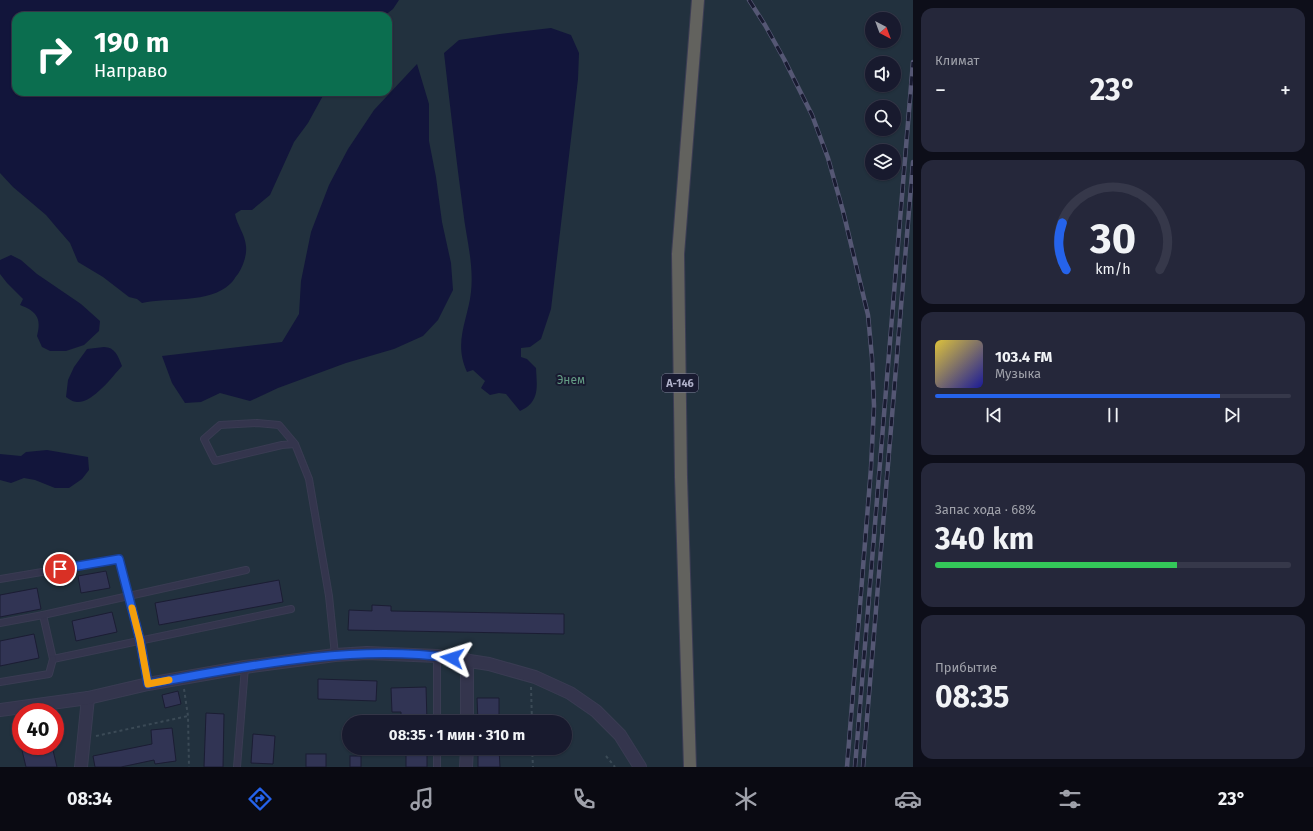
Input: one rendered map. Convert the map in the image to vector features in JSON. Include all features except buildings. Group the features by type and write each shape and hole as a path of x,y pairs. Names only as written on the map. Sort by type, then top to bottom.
{"highway":[{"name":"А-146","path":"690,767 681,477 678,254 698,0"}],"street":[{"path":"0,710 88,698 148,684 245,667 335,655 367,653 437,656 489,664 531,675 570,693 596,711 620,735 640,767"},
{"path":"467,660 467,715"},
{"path":"81,767 88,698"},
{"path":"466,755 466,767"}],"lane":[{"path":"295,444 282,445 215,461 204,439 220,425 257,423 279,425 295,444 309,479 329,596 335,655"},
{"path":"0,578 119,559 140,640 148,684"},
{"path":"0,623 246,570"},
{"path":"53,659 291,609"},
{"path":"0,682 49,674 53,659 42,615"},
{"path":"437,656 437,715"},
{"path":"237,767 245,667"},
{"path":"437,755 437,767"}],"path":[{"path":"531,675 532,715"},
{"path":"182,678 188,716 190,767"},
{"path":"84,738 188,716"},
{"path":"532,755 532,767"},
{"path":"606,756 615,767"}],"green space":[{"name":"Энем","path":"0,0 913,0 913,767 0,767"}],"shaded area":[{"path":"0,0 399,0 389,12 12,12 12,96 323,96 308,123 294,142 270,195 252,210 241,210 235,214 245,242 246,250 243,264 232,282 211,295 188,299 142,303 137,299 129,297 103,277 78,262 70,243 46,215 13,187 0,173"},
{"path":"551,28 571,35 579,53 578,79 551,309 541,339 530,347 521,348 521,357 527,359 536,368 537,388 531,403 520,411 506,394 499,393 490,395 481,388 485,381 473,370 467,372 463,361 461,341 472,281 444,53 459,40"},
{"path":"417,64 429,104 429,141 436,177 442,222 451,263 453,290 438,320 423,336 394,349 346,363 278,388 250,401 220,393 201,402 185,403 172,383 162,356 282,342 299,314 301,281 311,232 329,185 348,149 374,110 387,96 392,96 392,91"},
{"path":"11,255 21,260 37,274 81,304 100,321 99,331 84,345 66,351 50,351 42,347 37,336 39,324 36,316 26,307 20,305 23,299 0,274 0,260"},
{"path":"108,347 113,350 122,366 96,394 89,398 77,402 66,397 68,380 74,367 87,349"},
{"path":"47,450 88,457 89,470 82,479 69,488 55,488 35,480 24,478 11,483 0,480 0,454 21,456 26,452"}],"railway":[{"path":"749,0 784,59 812,115 828,158 843,211 868,315 874,406 871,468 847,767"},
{"path":"855,767 913,62"},
{"path":"863,767 913,162"}],"slow traffic":[{"path":"132,608 140,640 148,684 169,680"}],"route":[{"path":"60,569 119,559 140,640 148,684 245,667 335,655 367,653 452,658"}]}
